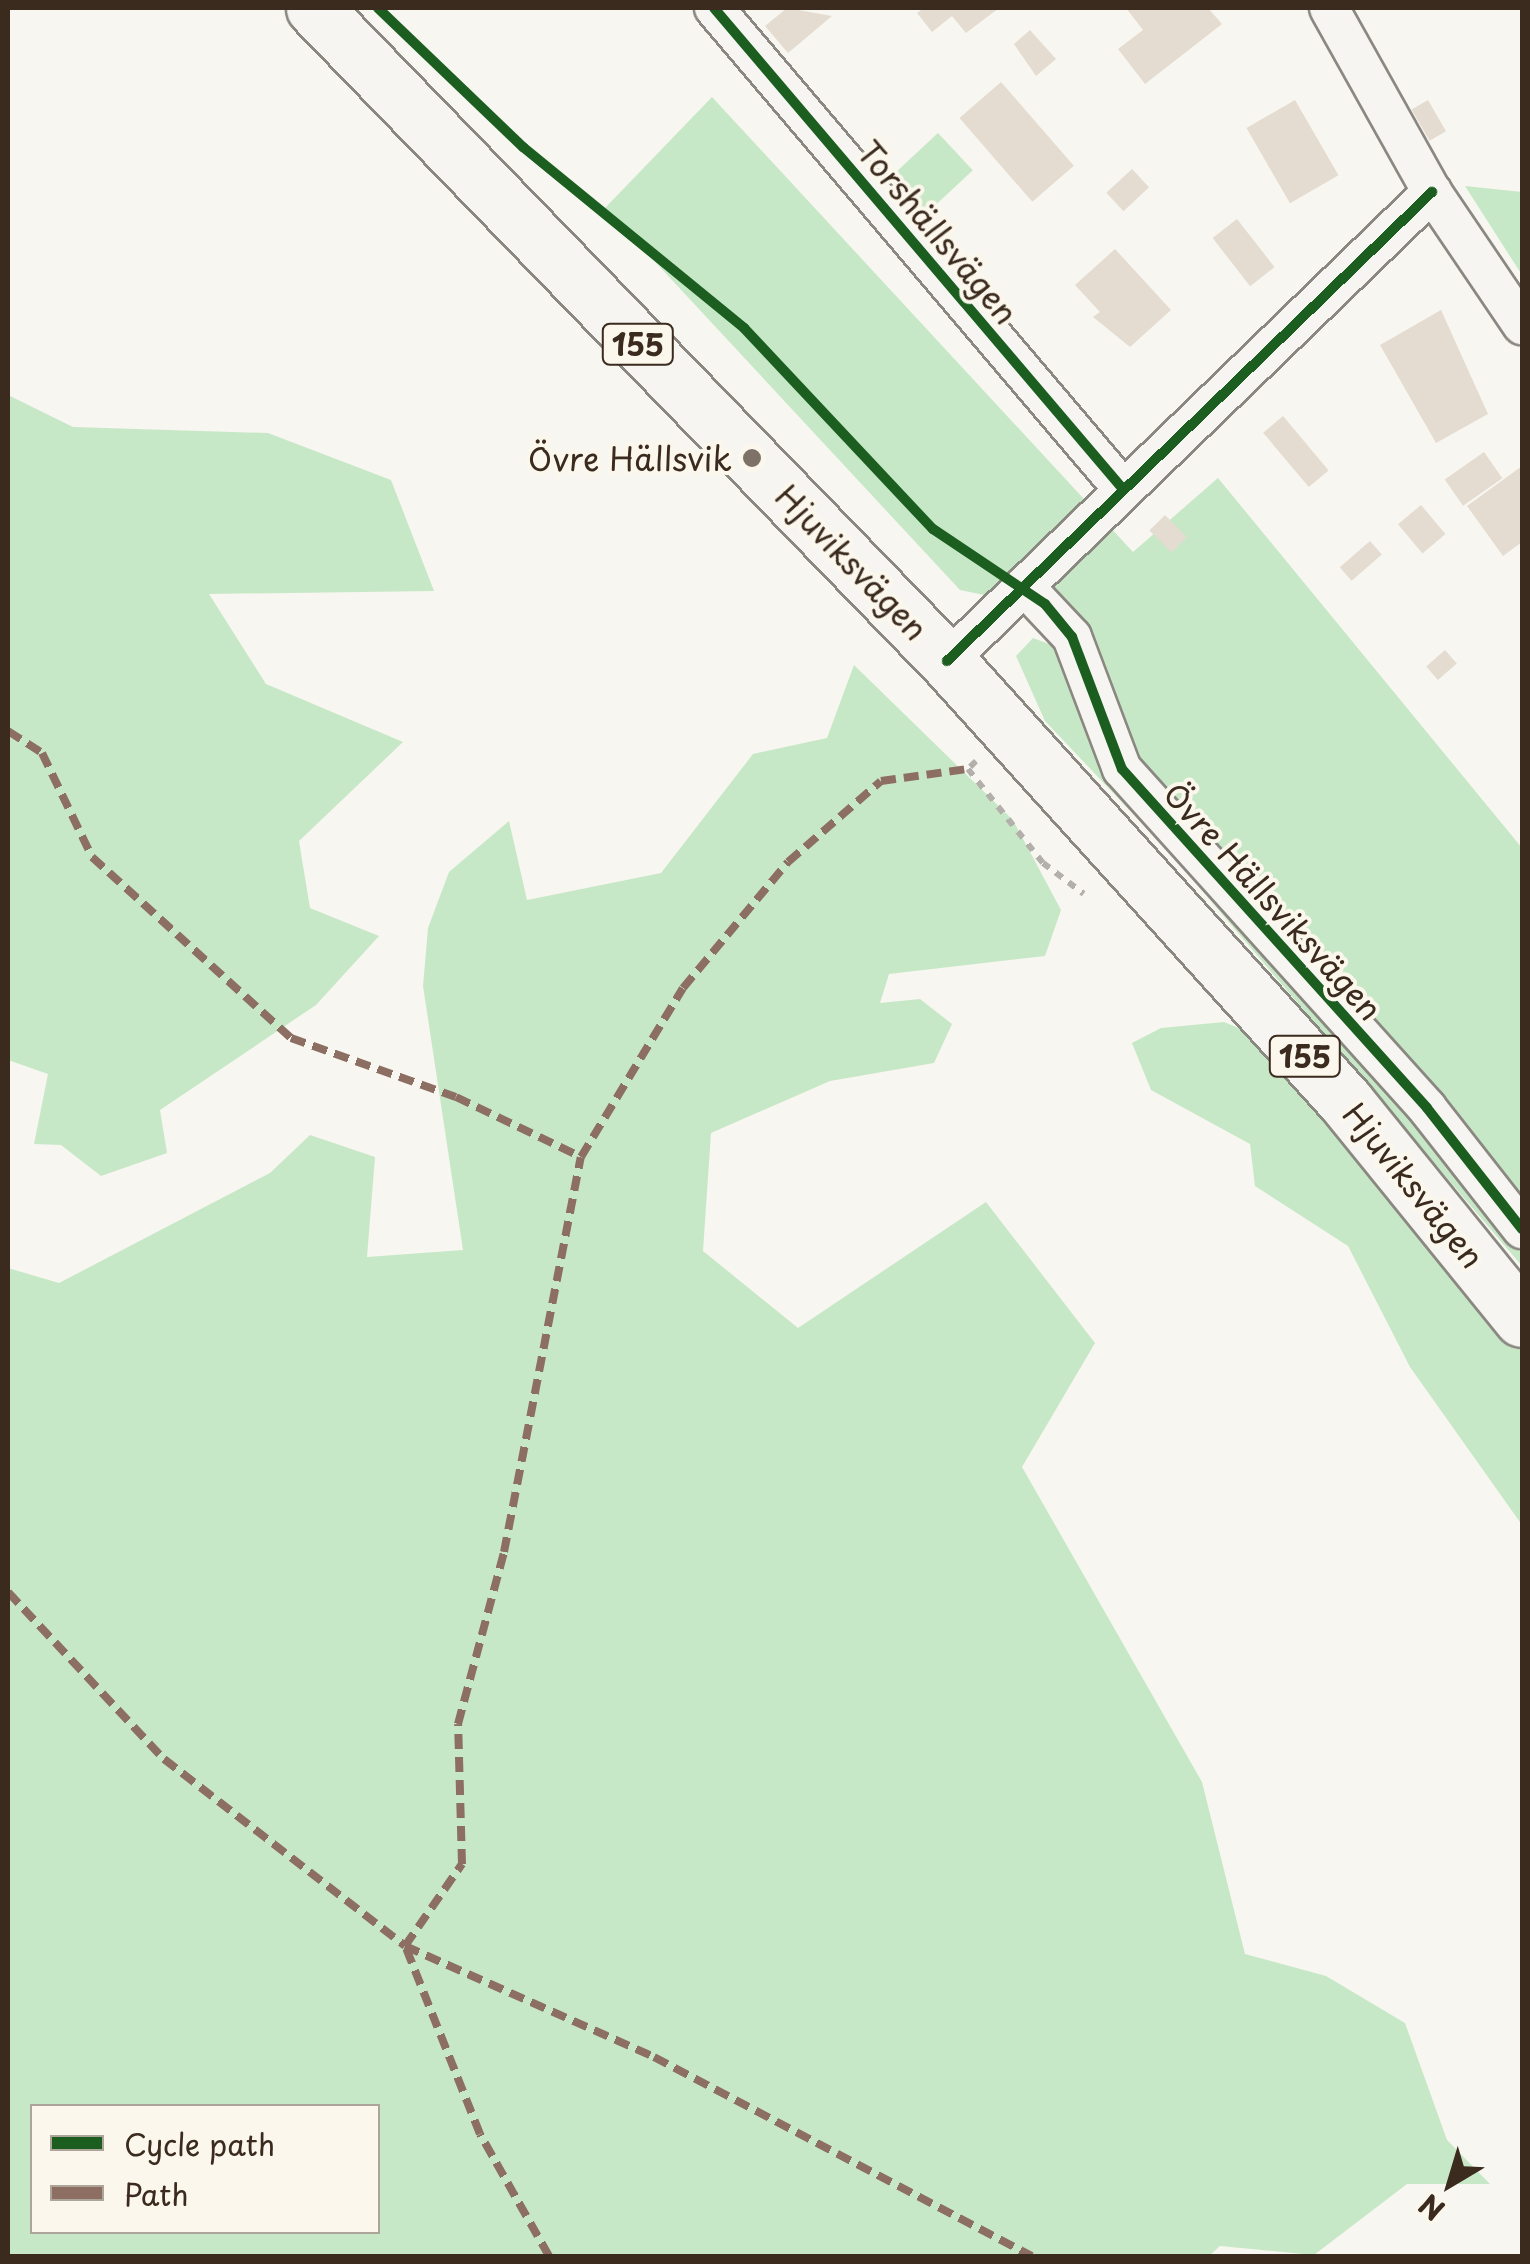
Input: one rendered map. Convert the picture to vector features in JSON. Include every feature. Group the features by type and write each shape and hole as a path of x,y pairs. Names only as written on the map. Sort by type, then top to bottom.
{"main road":[{"name":"Hjuviksvägen","path":"314,8 947,661 1346,1102 1522,1319"}],"street":[{"name":"Torshällsvägen","path":"714,8 1123,489"},
{"path":"1329,8 1432,192 1522,326"},
{"path":"947,661 1432,192"},
{"name":"Övre Hällsviksvägen","path":"1024,586 1072,637 1122,768 1427,1108 1522,1229"}],"path":[{"path":"968,769 1043,863 1084,894"}],"green space":[{"path":"712,97 1133,552 1218,478 1522,848 1522,1214 1107,754 1067,612 960,590 605,208"},
{"path":"938,133 973,170 927,213 893,175"},
{"path":"1465,186 1522,192 1522,275"},
{"path":"8,395 73,427 268,433 391,480 434,591 209,594 266,684 403,742 299,841 310,908 379,936 316,1005 160,1110 167,1153 101,1176 61,1145 34,1144 48,1074 8,1060"},
{"path":"1033,638 1057,647 1080,710 1522,1254 1522,1266 1169,852 1045,721 1016,656"},
{"path":"854,665 1013,820 1061,910 1045,956 889,974 880,1003 920,999 952,1024 934,1063 830,1081 711,1133 703,1251 798,1328 986,1202 1095,1343 1022,1467 1202,1782 1245,1954 1326,1976 1405,2023 1447,2140 1490,2184 1407,2184 1314,2255 1220,2246 1209,2256 8,2256 8,1268 59,1283 270,1173 310,1135 375,1157 367,1257 463,1250 423,986 428,928 449,872 509,821 527,900 661,873 753,754 827,738"},
{"path":"1224,1022 1265,1039 1522,1351 1522,1525 1410,1367 1348,1246 1255,1186 1250,1144 1151,1090 1132,1043 1161,1028"}],"building":[{"path":"787,8 832,16 788,53 765,26"},
{"path":"924,8 999,8 966,33 952,16 932,32 917,13"},
{"path":"1126,8 1208,8 1222,24 1145,84 1118,49 1143,30"},
{"path":"1030,30 1056,59 1036,76 1014,44"},
{"path":"1001,82 1074,166 1032,202 959,118"},
{"path":"1295,100 1338,175 1290,203 1247,128"},
{"path":"1428,100 1446,131 1430,141 1412,110"},
{"path":"1132,169 1149,187 1123,211 1106,193"},
{"path":"1237,219 1275,267 1250,286 1213,238"},
{"path":"1115,249 1171,310 1130,347 1093,317 1100,312 1075,285"},
{"path":"1441,310 1488,414 1436,443 1380,345"},
{"path":"1283,416 1329,470 1309,487 1263,433"},
{"path":"1484,452 1502,478 1463,506 1445,480"},
{"path":"1522,466 1522,542 1503,556 1467,506"},
{"path":"1421,505 1445,534 1422,553 1398,524"},
{"path":"1165,515 1187,537 1171,552 1149,531"},
{"path":"1370,541 1382,555 1352,581 1340,567"},
{"path":"1445,650 1457,664 1438,680 1426,666"}],"marked path":[{"path":"8,731 42,753 92,857 291,1038 456,1097 581,1157"},
{"path":"549,2256 480,2134 405,1946 462,1864 458,1724 504,1552 581,1157 683,988 788,862 881,781 968,769"},
{"path":"8,1592 164,1759 405,1946 654,2057 1032,2256"}],"cycle path":[{"path":"378,8 523,147 744,328 933,529 1045,604 1072,637 1122,769 1427,1108 1522,1229"},
{"path":"714,8 1123,489"},
{"path":"947,661 1432,192"}],"place":[{"name":"Övre Hällsvik","path":"752,458"}]}
